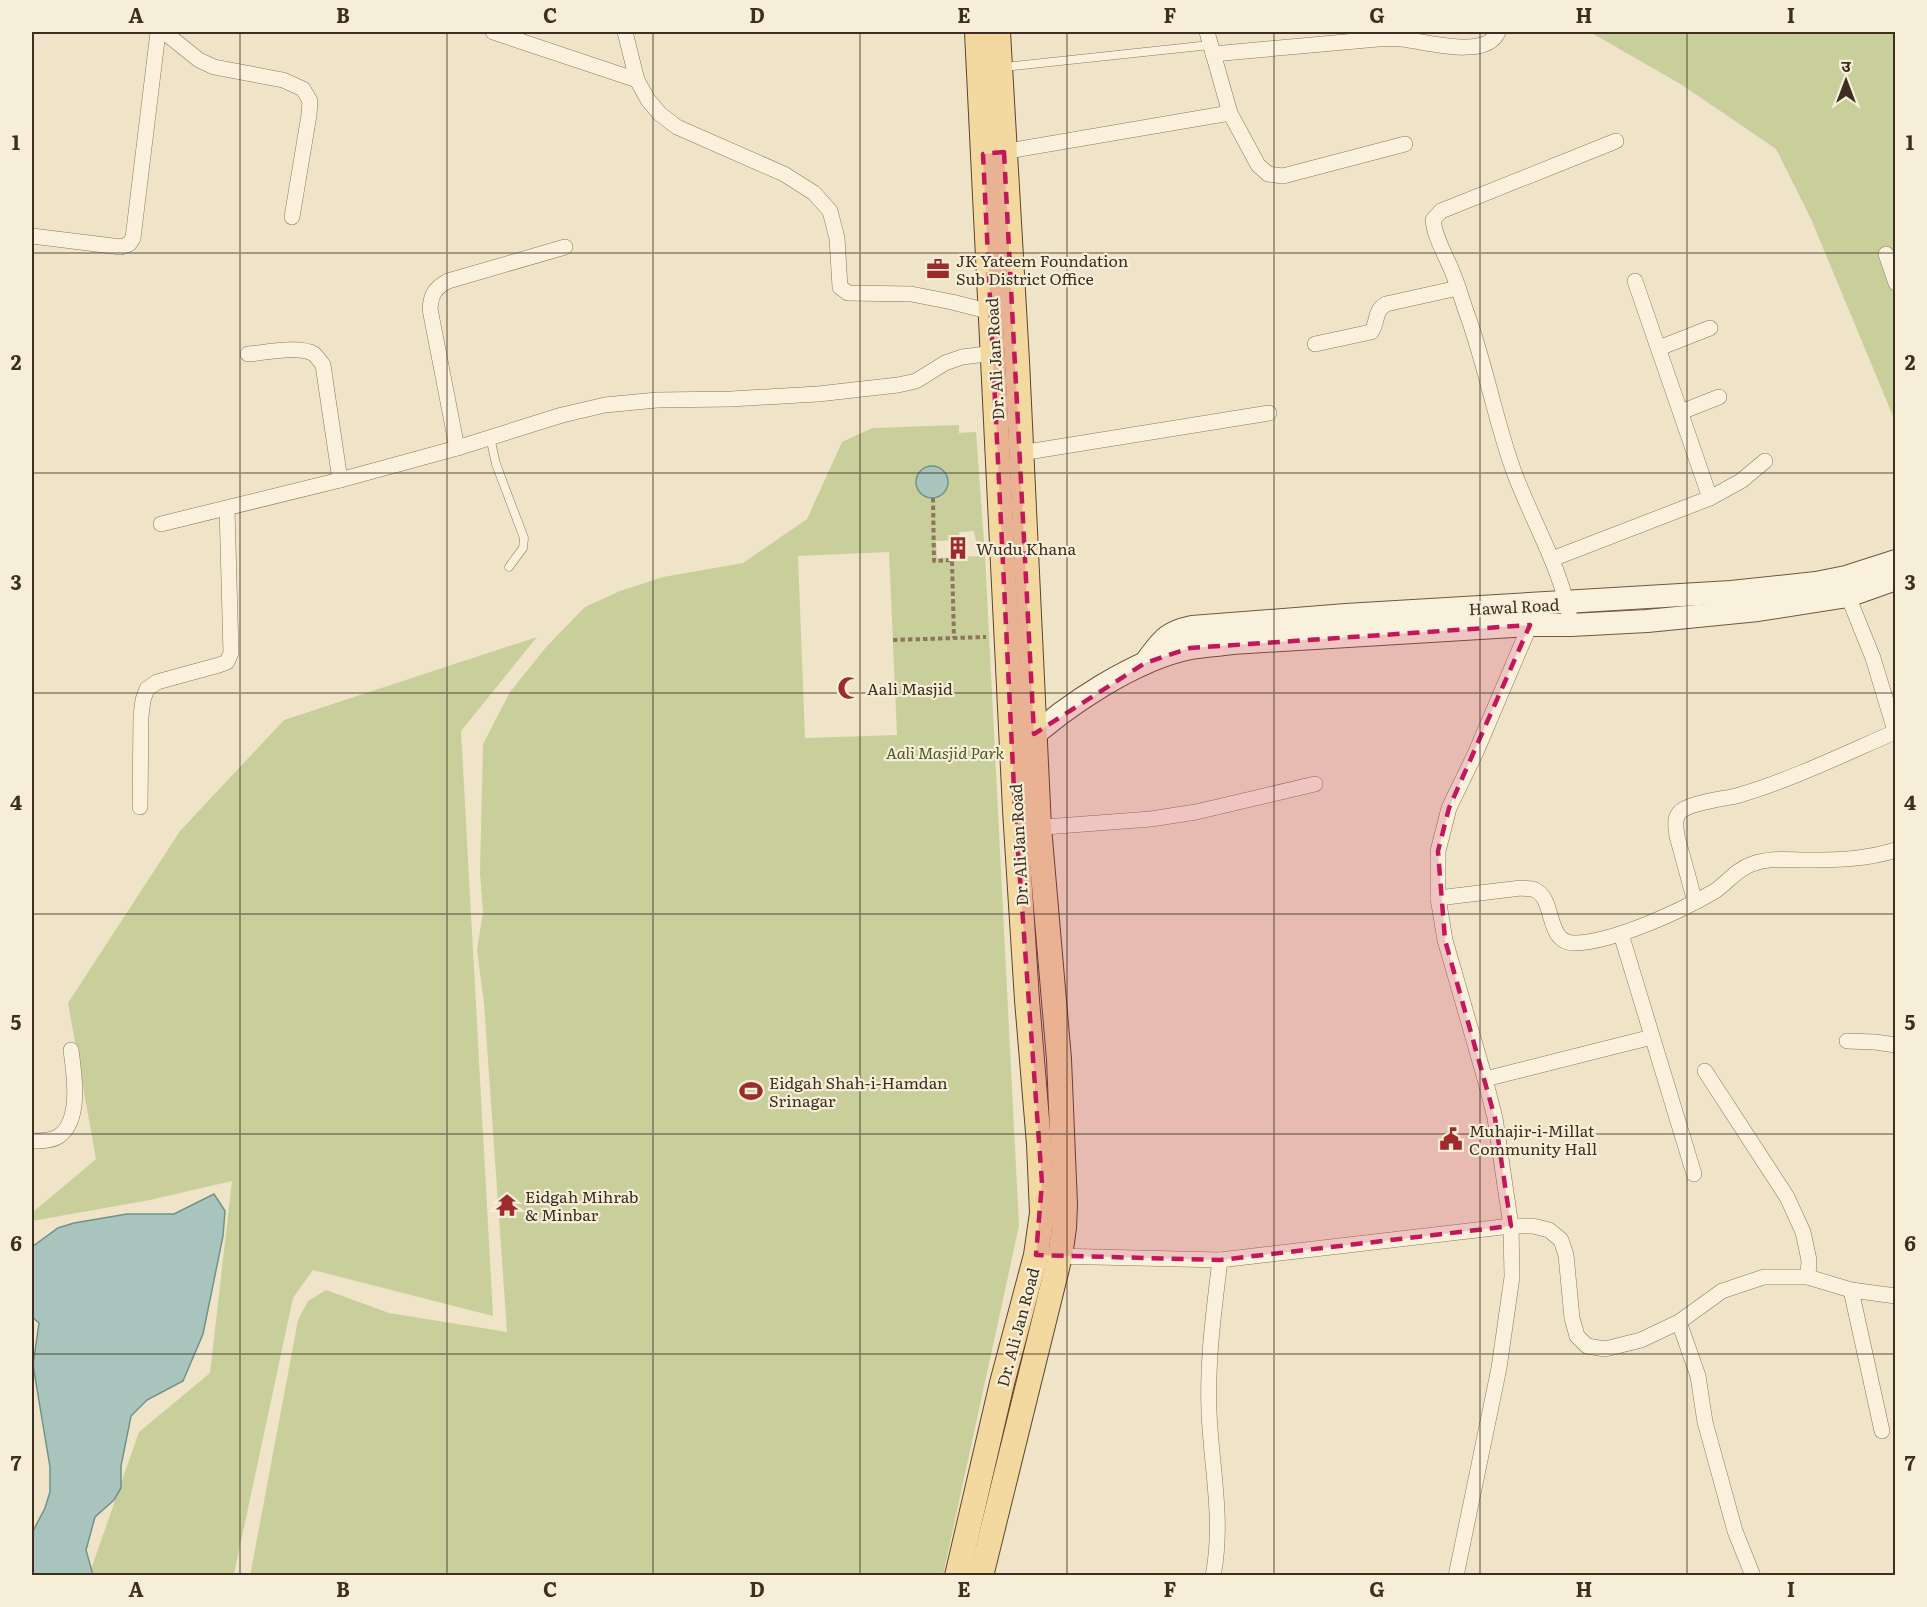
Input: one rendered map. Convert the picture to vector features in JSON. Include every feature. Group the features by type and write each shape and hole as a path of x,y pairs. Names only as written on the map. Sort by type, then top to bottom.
{"main road":[{"name":"Dr. Ali Jan Road","path":"977,32 1017,361 1021,453 1015,577 1007,636 1012,754 1028,828 1061,1102 1065,1205 1060,1256 981,1575"},
{"name":"Dr. Ali Jan Road","path":"957,1575 1002,1383 1036,1255 1042,1213 1028,1011 1028,828 1034,734 1015,577 991,312 993,153 1000,67 998,32"},
{"name":"Hawal Road","path":"1145,663 1166,636 1176,630 1192,627 1346,615 1731,592 1816,583 1846,577 1896,561"},
{"name":"Hawal Road","path":"1012,754 1034,734 1072,706 1145,663 1190,648 1232,643 1530,625 1647,621 1758,610 1848,596 1896,579"}],"street":[{"path":"32,236 121,247 129,244 133,238 158,32"},
{"path":"164,32 199,60 214,67 282,80 303,89 310,101 309,116 292,217"},
{"path":"493,32 637,80"},
{"path":"625,32 637,80 648,100 660,114 677,127 784,174 814,193 830,211 837,238 840,287 848,293 911,294 991,312"},
{"path":"1405,144 1283,176 1268,174 1258,165 1230,113 1210,44 1402,39 1461,47 1486,44 1495,39 1498,32"},
{"path":"993,153 1230,113"},
{"path":"1571,625 1568,603 1552,559 1513,470 1470,320 1435,233 1433,220 1441,212 1616,141"},
{"path":"457,448 430,309 431,296 437,287 448,281 565,247"},
{"path":"1886,254 1896,283"},
{"path":"1635,281 1710,498"},
{"path":"1316,344 1371,333 1376,325 1379,308 1386,304 1458,288"},
{"path":"1659,348 1710,328"},
{"path":"248,354 294,350 315,355 322,365 340,480"},
{"path":"161,524 340,480 457,448 562,415 605,405 657,400 818,394 898,385 916,381 945,363 962,357 994,353"},
{"path":"1681,412 1719,397"},
{"path":"1021,453 1269,413"},
{"path":"1552,559 1710,498 1741,481 1765,461"},
{"path":"140,807 141,716 147,689 157,682 227,662 231,653 226,508"},
{"path":"1695,902 1677,836 1678,814 1686,808 1736,796 1798,774 1895,733 1873,658 1848,596"},
{"path":"1456,1575 1499,1368 1512,1277 1511,1226 1495,1118 1445,940 1438,898 1438,851 1449,808 1476,752 1530,625"},
{"path":"1028,828 1150,819 1196,812 1315,784"},
{"path":"1438,898 1521,888 1534,889 1542,896 1557,935 1564,942 1576,943 1621,934 1695,902 1749,865 1769,860 1853,859 1878,856 1896,850"},
{"path":"1621,934 1694,1174"},
{"path":"1485,1079 1652,1037"},
{"path":"1847,1041 1875,1042 1896,1046"},
{"path":"32,1141 48,1140 59,1136 68,1125 73,1108 75,1086 71,1050"},
{"path":"1705,1071 1786,1197 1803,1232 1809,1260 1808,1277"},
{"path":"1036,1255 1220,1260 1511,1226 1533,1226 1549,1230 1561,1240 1566,1255 1572,1318 1577,1336 1587,1346 1605,1349 1641,1340 1679,1322 1722,1291 1764,1277 1808,1277 1851,1290 1896,1296"},
{"path":"1213,1575 1218,1551 1218,1506 1209,1412 1210,1352 1220,1260"},
{"path":"1851,1290 1882,1431"},
{"path":"1679,1322 1698,1376 1705,1422 1735,1531 1753,1575"}],"lane":[{"path":"1000,67 1210,44"},
{"path":"490,437 496,464 524,538 523,548 509,567"}],"path":[{"path":"933,498 934,561 952,560 954,638"},
{"path":"893,640 1007,636"}],"highlighted area":[{"path":"1004,152 1034,734 1145,663 1190,648 1530,625 1449,808 1438,851 1445,940 1495,1118 1511,1226 1220,1260 1036,1255 1042,1183 1015,810 983,154"}],"green space":[{"path":"1590,32 1895,32 1895,421 1811,219 1776,149 1682,85"},
{"name":"Eidgah Shah-i-Hamdan Srinagar","path":"959,425 959,433 976,432 985,555 1019,1226 943,1575 250,1576 298,1320 308,1301 326,1290 389,1313 507,1332 484,1003 477,950 483,912 480,873 483,744 510,692 547,646 585,607 620,591 663,577 743,563 807,519 842,442 872,428","holes":["935,466 944,472 947,480 946,489 938,497","974,531 976,541 980,541 981,556 937,558 936,541 960,540 959,532","889,552 897,735 805,738 798,556"]},
{"path":"537,637 461,731 493,1316 313,1270 293,1298 234,1574 232,1576 89,1575 139,1432 210,1373 232,1181 150,1200 32,1221 32,1213 96,1159 68,1003 180,831 284,720"}],"water":[{"path":"932,466 943,471 948,482 943,493 932,498 921,493 916,482 921,471"},
{"path":"214,1194 225,1211 223,1236 203,1334 183,1381 147,1400 131,1416 121,1466 121,1488 114,1500 95,1517 86,1550 93,1575 32,1575 32,1533 45,1508 50,1492 50,1467 33,1365 39,1323 32,1317 32,1247 58,1228 74,1223 127,1214 174,1214"}],"place":[{"name":"JK Yateem Foundation Sub District Office","path":"938,269"},
{"name":"Wudu Khana","path":"958,548"},
{"name":"Aali Masjid","path":"849,688"},
{"name":"Eidgah Shah-i-Hamdan Srinagar","path":"751,1091"},
{"name":"Muhajir-i-Millat Community Hall","path":"1451,1139"},
{"name":"Eidgah Mihrab & Minbar","path":"507,1205"}],"park label":[{"name":"Aali Masjid Park","path":"945,752"}]}
